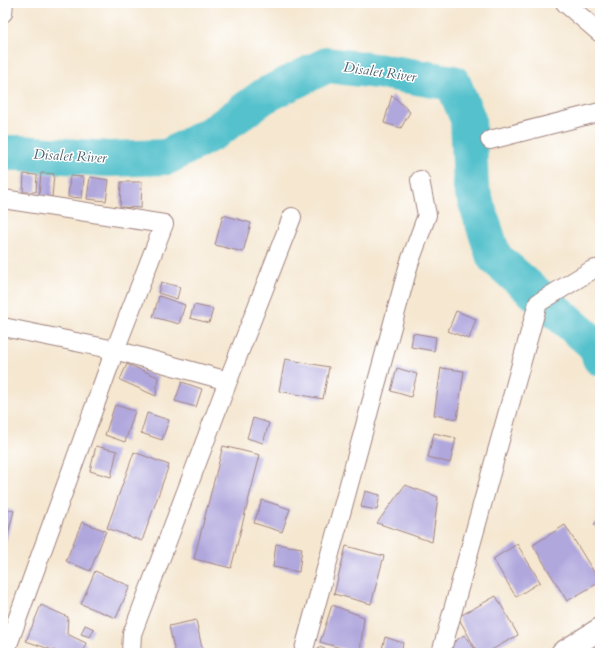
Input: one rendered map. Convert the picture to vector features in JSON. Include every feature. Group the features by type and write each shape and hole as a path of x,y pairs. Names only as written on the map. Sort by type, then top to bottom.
{"main road":[{"path":"562,653 600,629"}],"street":[{"path":"3,13 4,3"},
{"path":"565,3 600,33"},
{"path":"490,140 600,112"},
{"path":"303,653 409,264 427,215 420,180"},
{"path":"3,199 164,224 115,350 5,653"},
{"path":"131,653 132,634 292,217"},
{"path":"441,653 538,303 596,269"},
{"path":"3,327 115,350 228,381"}],"building":[{"path":"392,95 410,112 401,128 384,123"},
{"path":"41,173 54,174 52,197 39,195"},
{"path":"24,174 37,175 36,192 23,192"},
{"path":"70,176 84,177 82,198 68,197"},
{"path":"90,177 109,180 106,201 87,199"},
{"path":"121,182 142,182 141,208 120,207"},
{"path":"223,215 251,223 243,252 215,245"},
{"path":"161,282 180,287 177,299 158,293"},
{"path":"159,296 185,305 179,324 153,317"},
{"path":"194,305 213,309 209,323 190,318"},
{"path":"456,311 476,319 469,339 448,331"},
{"path":"413,333 436,337 434,351 411,347"},
{"path":"285,359 329,367 323,399 279,391"},
{"path":"127,364 158,377 156,396 120,380"},
{"path":"397,368 417,374 411,397 391,391"},
{"path":"441,368 464,371 457,419 434,415"},
{"path":"182,382 202,389 196,407 175,401"},
{"path":"115,405 135,411 125,442 105,435"},
{"path":"147,413 169,420 162,440 141,433"},
{"path":"253,418 269,423 263,443 247,438"},
{"path":"434,433 456,438 450,463 428,457"},
{"path":"96,446 117,451 111,477 90,471"},
{"path":"223,446 260,455 231,568 194,559"},
{"path":"134,452 169,465 142,541 107,528"},
{"path":"405,485 438,497 432,542 377,523"},
{"path":"365,491 380,495 377,510 361,507"},
{"path":"262,500 290,509 282,532 254,523"},
{"path":"3,508 14,511 6,541 3,540"},
{"path":"600,520 600,533 594,524"},
{"path":"82,522 106,531 90,571 66,561"},
{"path":"565,525 600,582 567,601 533,545"},
{"path":"276,544 302,548 299,572 273,567"},
{"path":"517,544 540,582 516,597 493,559"},
{"path":"346,546 384,556 371,604 334,594"},
{"path":"95,571 130,586 116,618 81,604"},
{"path":"496,596 518,635 486,653 478,653 458,617"},
{"path":"41,605 68,617 67,634 86,643 83,653 61,653 26,641"},
{"path":"332,605 364,617 360,653 320,642"},
{"path":"196,620 203,653 175,653 169,626"},
{"path":"85,625 94,629 90,637 81,634"},
{"path":"464,635 478,653 446,653 443,650"},
{"path":"385,637 403,643 401,653 381,653"},
{"path":"319,647 337,653 317,653"}],"waterway":[{"name":"Disalet River","path":"3,153 109,159 167,157 216,131 264,96 327,65 392,73 453,83 468,119 471,187 494,257 595,345 600,358"}]}
